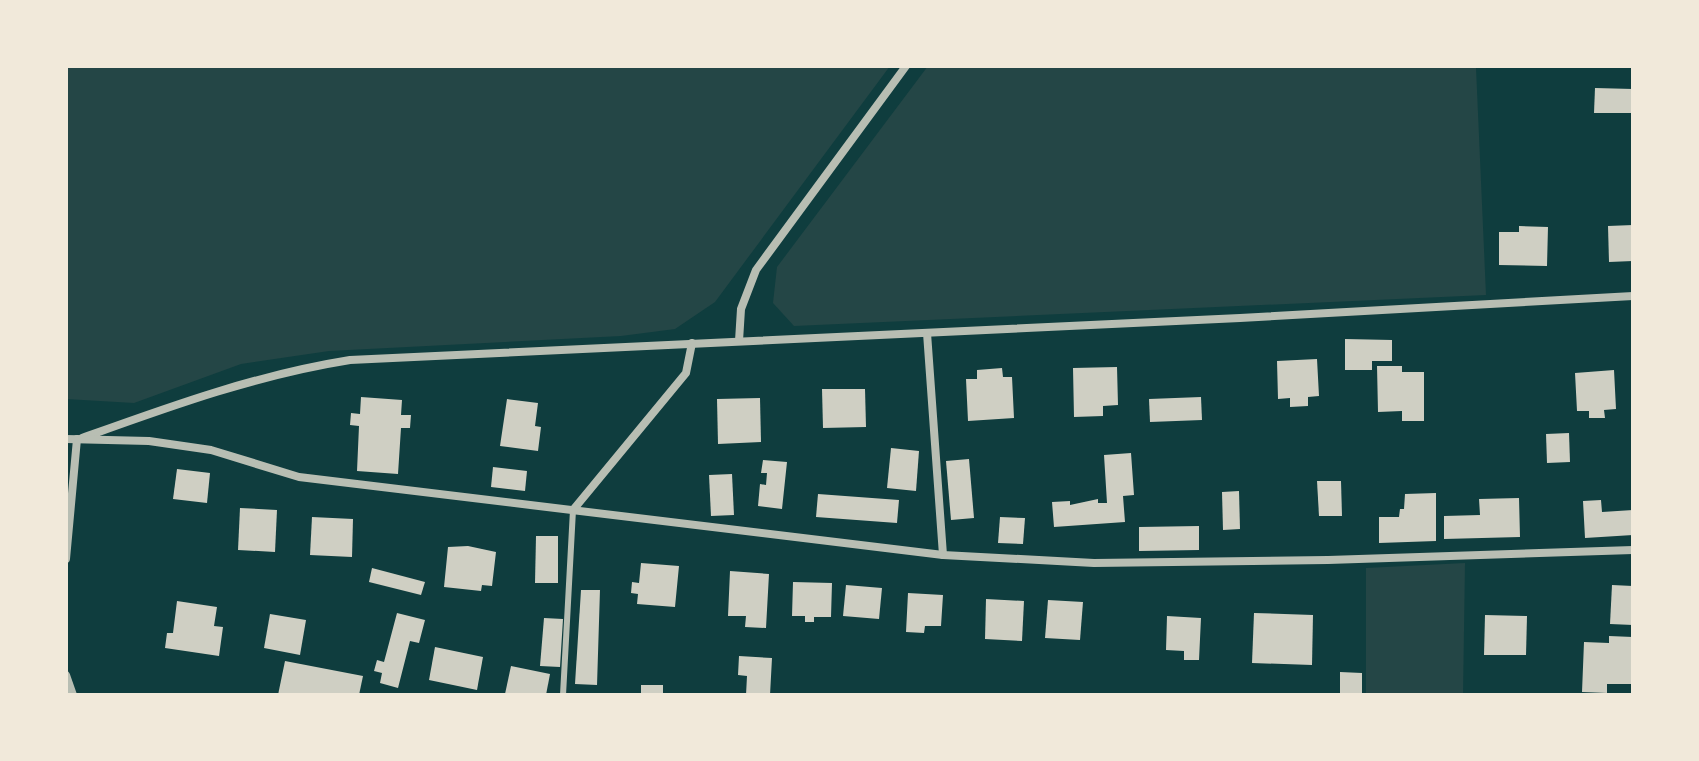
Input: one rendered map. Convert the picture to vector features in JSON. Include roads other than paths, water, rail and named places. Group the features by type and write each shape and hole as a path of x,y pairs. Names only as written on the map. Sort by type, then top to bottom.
{"street":[{"path":"739,341 741,309 756,270 906,66"},
{"path":"77,439 216,389 310,366 350,360 1633,296"},
{"path":"927,333 943,555"},
{"path":"573,510 686,373 692,343"},
{"path":"66,439 149,441 211,450 299,477 943,555 1110,563 1328,560 1633,550"},
{"path":"66,559 77,439"},
{"path":"66,675 73,695"}],"lane":[{"path":"563,695 573,510"}]}
